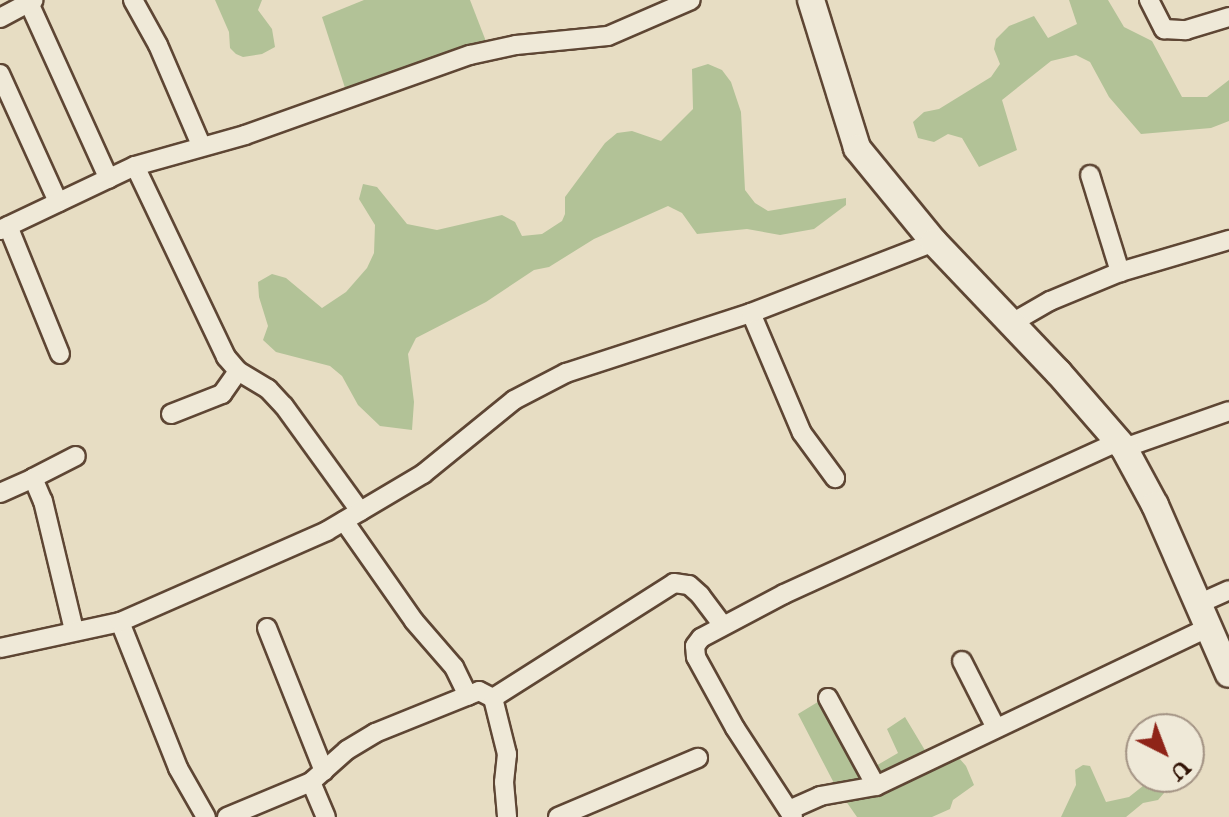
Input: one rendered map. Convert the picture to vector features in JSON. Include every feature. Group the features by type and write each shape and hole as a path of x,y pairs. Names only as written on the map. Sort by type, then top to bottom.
{"street":[{"path":"133,0 158,45 201,145"},
{"path":"60,354 4,228 135,166 245,135 470,55 516,45 608,36 691,0"},
{"path":"811,0 857,148 934,242 1122,445 1155,505 1229,674"},
{"path":"1149,0 1164,29 1186,30 1229,17"},
{"path":"0,18 31,1 109,179"},
{"path":"0,74 58,202"},
{"path":"135,166 215,339 238,371 268,389 284,406 414,621 454,667 468,696"},
{"path":"1090,175 1120,272"},
{"path":"1010,324 1050,301 1120,272 1229,240"},
{"path":"0,648 120,622 226,577 352,516 423,474 504,408 566,373 751,313 934,242"},
{"path":"751,313 802,433 835,478"},
{"path":"171,414 222,394 238,371"},
{"path":"1229,411 1122,445 979,502 723,625 701,638 695,646 696,657 735,728 791,813 820,796 876,786 996,728 1202,616 1229,590"},
{"path":"0,493 76,456"},
{"path":"33,478 43,501 74,630"},
{"path":"493,698 674,583 689,585 723,625"},
{"path":"120,622 178,768 206,817"},
{"path":"267,628 317,776 326,817"},
{"path":"962,661 996,728"},
{"path":"227,817 317,776 347,750 375,733 468,696 486,692 493,698 507,754 504,782 507,817"},
{"path":"828,698 876,786"},
{"path":"558,817 698,758"}],"green space":[{"path":"215,0 262,0 258,10 272,29 275,47 262,54 243,57 236,54 230,48 229,32"},
{"path":"364,0 470,0 487,44 347,94 322,17"},
{"path":"1069,0 1108,0 1124,27 1152,41 1182,97 1207,97 1229,80 1229,121 1211,128 1141,134 1109,97 1090,62 1076,55 1051,61 1002,100 1017,150 979,167 962,138 948,134 934,142 918,138 913,122 924,112 939,109 991,77 1000,64 994,49 996,39 1009,26 1034,16 1048,38 1077,24"},
{"path":"708,64 722,70 731,82 741,112 745,190 755,203 768,211 846,198 846,205 814,229 780,235 747,229 697,234 682,213 668,206 594,239 549,267 534,270 486,302 416,338 408,354 414,402 412,430 380,426 358,405 342,376 330,366 276,352 263,340 268,326 258,282 272,274 286,278 322,308 346,292 367,268 374,253 375,225 359,199 363,184 377,187 407,224 437,230 502,215 515,222 522,236 542,234 562,221 565,197 605,143 617,133 632,131 661,141 693,109 692,69"},
{"path":"831,694 874,767 898,753 887,729 905,717 935,767 959,758 974,785 953,800 950,809 932,817 857,817 836,787 798,714"},
{"path":"1083,765 1090,766 1106,802 1134,793 1164,793 1158,800 1143,803 1126,817 1061,817 1076,785 1075,770"}]}
